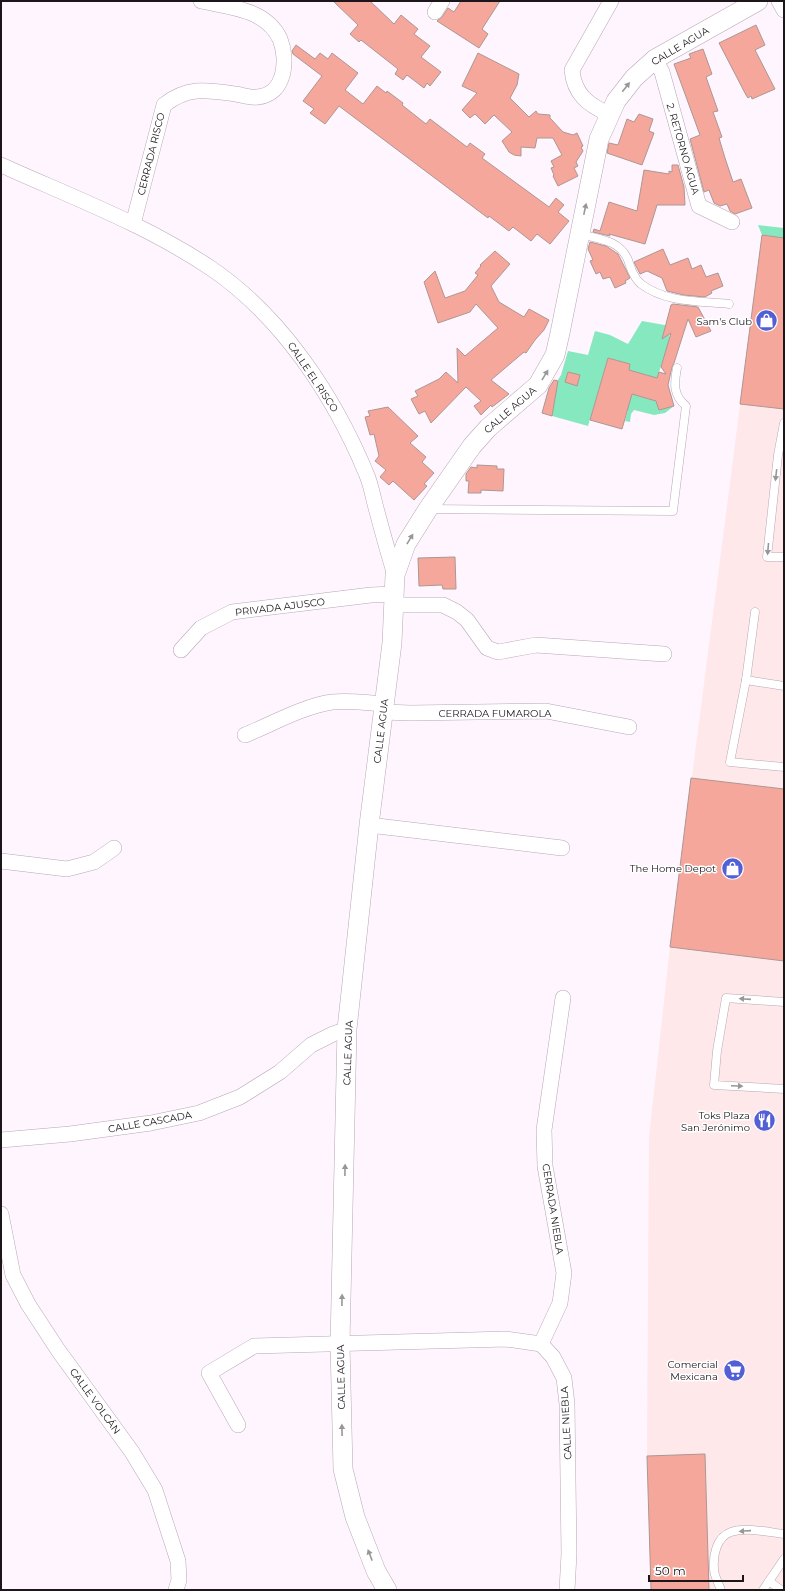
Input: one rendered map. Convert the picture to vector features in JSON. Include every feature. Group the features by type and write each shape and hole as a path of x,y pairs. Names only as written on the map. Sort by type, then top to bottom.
{"street":[{"name":"CERRADA RISCO","path":"133,224 164,105 174,96 191,91 209,90 258,97 270,92 279,84 284,70 283,48 279,38 268,23 253,13 201,1"},
{"path":"609,114 598,110 583,98 573,82 572,70 611,1"},
{"name":"CALLE AGUA","path":"387,1590 376,1571 355,1517 343,1469 340,1344 347,1029 369,825 392,643 395,575 406,544 428,509 472,446 488,428 529,394 546,373 555,355 600,139 609,114 624,89 639,73 656,59 739,5 758,1"},
{"path":"779,1 784,10"},
{"name":"2. RETORNO AGUA","path":"656,59 662,72 700,206 732,222"},
{"name":"CALLE EL RISCO","path":"1,165 133,224 169,243 212,270 258,307 296,349 335,408 367,474 395,575"},
{"name":"PRIVADA AJUSCO","path":"181,650 201,628 232,612 371,595 393,600 443,605 457,612 467,620 487,648 498,652 536,645 664,654"},
{"name":"CERRADA FUMAROLA","path":"245,735 308,710 330,703 344,701 410,713 546,711 629,727"},
{"path":"369,825 562,848"},
{"path":"1,862 67,869 94,862 114,848"},
{"name":"CERRADA NIEBLA","path":"541,1344 560,1303 564,1273 545,1166 544,1137 563,998"},
{"name":"CALLE CASCADA","path":"1,1140 70,1134 151,1123 199,1113 240,1097 280,1072 311,1045 347,1029"},
{"name":"CALLE VOLCÁN","path":"1,1214 13,1275 28,1304 58,1350 132,1452 155,1490 178,1561 179,1580 176,1590"},
{"path":"238,1425 209,1373 254,1346 506,1339 541,1344"},
{"name":"CALLE NIEBLA","path":"541,1344 553,1356 564,1378 567,1404 569,1554 567,1590"}],"lane":[{"path":"580,234 615,243 624,252 636,279 644,286 660,295 671,298 729,304"},
{"path":"428,509 673,512 686,406 676,393 674,382 677,368"},
{"path":"784,422 778,455 767,557 784,557"},
{"path":"755,612 746,680 730,762 784,767"},
{"path":"746,680 784,686"},
{"path":"784,1002 726,998 717,1051 714,1084 784,1089"},
{"path":"721,1590 714,1570 715,1549 726,1535 731,1532 756,1531 784,1534"},
{"path":"763,1590 784,1559"},
{"path":"769,1581 781,1590"}],"shaded area":[{"path":"762,235 784,238 784,1590 651,1590 647,1456 649,1137 670,947"}],"green space":[{"path":"758,225 784,228 784,238 762,235"},
{"path":"642,321 670,326 669,342 657,378 629,370 630,364 608,358 588,426 552,416 555,399 547,397 561,375 568,351 588,355 595,331 610,335 628,344"},
{"path":"652,388 659,410 674,406 665,413 654,415 634,410 631,414 630,422 625,421 628,410 618,407 623,391 649,399"}],"building":[{"path":"333,1 370,1 394,24 401,15 418,29 414,34 430,46 421,57 441,72 430,86 427,83 424,88 407,75 403,80 395,74 398,69 361,40 359,42 350,34 358,25"},
{"path":"461,1 500,1 482,29 488,34 479,48 437,21 442,17 448,8 454,12"},
{"path":"756,25 765,45 755,50 775,89 752,99 751,96 748,98 746,95 719,43"},
{"path":"296,45 315,59 320,53 328,59 332,53 358,73 345,90 363,104 377,86 386,93 387,91 426,124 430,119 467,147 470,143 485,154 482,158 549,207 556,198 564,205 558,212 569,221 550,244 537,234 531,241 513,227 509,231 489,216 488,218 339,106 325,124 310,113 314,109 303,101 322,76 293,54 292,51"},
{"path":"703,49 712,74 706,77 718,111 713,112 722,137 719,138 725,158 733,182 741,179 752,208 735,214 730,211 727,204 720,206 714,203 709,190 704,192 690,139 700,135 674,64 691,58 689,54"},
{"path":"478,53 519,74 517,85 510,98 529,117 536,111 538,114 550,115 550,118 563,132 573,135 577,133 583,146 581,147 583,151 576,162 578,166 574,168 578,176 558,186 553,176 554,175 551,168 554,167 551,161 562,155 553,138 537,138 535,148 521,147 521,156 514,155 509,152 502,141 512,132 494,115 485,124 475,114 470,118 462,110 477,93 462,86"},
{"path":"639,114 653,119 649,131 654,133 642,165 607,153 609,143 618,145 627,119 634,122"},
{"path":"672,165 678,165 684,187 685,205 657,205 645,244 609,234 610,236 593,232 594,229 600,231 609,202 637,211 644,170 669,174 669,171 672,172"},
{"name":"Sam's Club","path":"762,235 784,238 784,409 740,404"},
{"path":"590,242 606,246 618,254 630,278 625,281 626,283 615,288 610,277 603,279 600,272 596,274 590,261 593,260 588,249"},
{"path":"663,249 670,265 688,258 692,269 701,265 706,277 718,273 723,286 711,291 712,293 705,297 684,295 667,291 662,278 647,271 640,274 634,262"},
{"path":"495,251 510,264 491,286 499,302 524,317 529,309 549,320 544,330 526,353 524,352 491,380 509,394 492,407 491,405 481,415 474,406 481,401 466,387 431,423 425,411 419,414 411,399 418,396 415,391 439,379 446,372 458,383 457,348 465,356 498,328 476,304 470,312 438,323 424,282 435,271 445,298 465,291 478,275 475,273 481,266 480,265"},
{"path":"671,305 698,307 711,331 696,337 688,319 672,367 668,385 674,406 659,410 656,401 632,394 622,429 590,420 608,358 630,364 629,370 657,378 659,372 666,374 661,367 671,333 662,339"},
{"path":"568,372 580,375 577,386 565,382"},
{"path":"554,380 558,381 552,416 542,413 549,388"},
{"path":"388,407 418,436 410,443 426,457 422,462 434,473 424,484 427,486 414,500 393,481 389,485 380,477 386,470 375,461 379,456 374,434 370,435 365,417 370,416 368,411"},
{"path":"477,465 497,466 497,469 504,469 503,491 481,490 481,493 468,493 469,481 466,481 466,474 471,467 477,468"},
{"path":"455,557 456,589 443,589 442,585 419,586 418,558"},
{"name":"The Home Depot","path":"691,778 784,789 784,961 670,947"},
{"path":"705,1454 709,1590 651,1590 647,1456"}],"place":[{"name":"Sam's Club","path":"767,321"},
{"name":"The Home Depot","path":"732,868"},
{"name":"Toks Plaza San Jerónimo","path":"765,1121"},
{"name":"Comercial Mexicana","path":"734,1370"}]}
